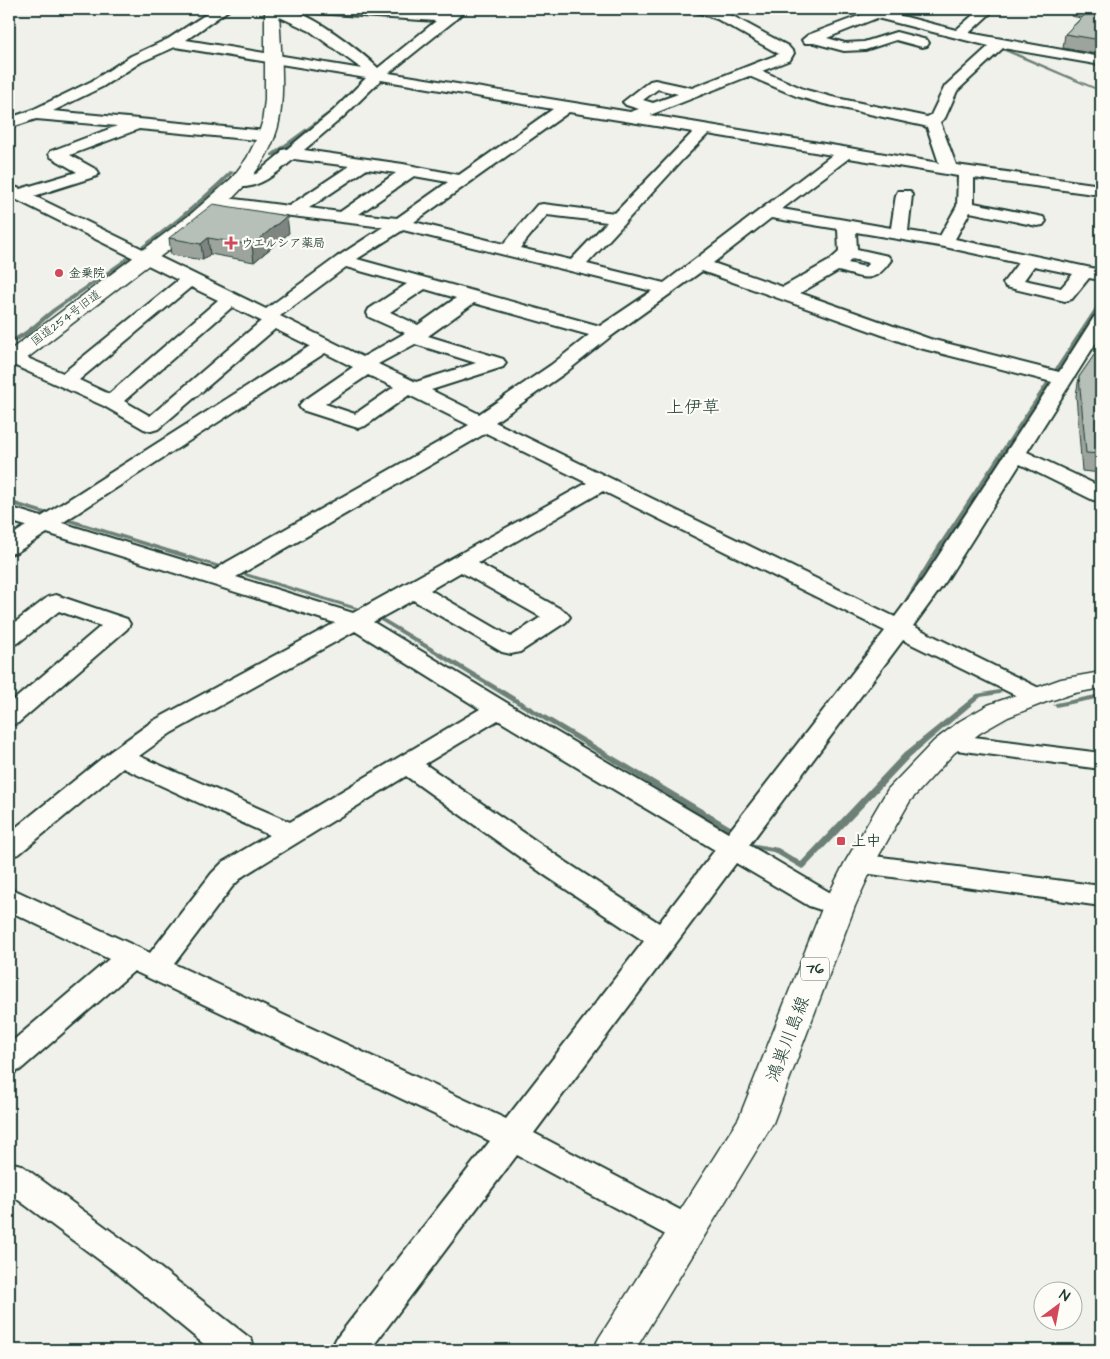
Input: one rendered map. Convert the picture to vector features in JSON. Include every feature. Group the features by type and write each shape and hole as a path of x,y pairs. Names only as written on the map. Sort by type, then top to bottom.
{"street":[{"path":"9,122 35,114 96,84 136,59 172,42 223,9"},
{"path":"273,9 290,14 348,49 378,75"},
{"name":"国道254号旧道","path":"11,360 141,254 218,202 238,182 255,159 267,136 272,112 273,9"},
{"path":"316,9 448,15"},
{"path":"632,117 785,57 787,53 783,49 722,16 702,9"},
{"path":"862,9 958,35 1101,62"},
{"path":"958,35 988,9"},
{"path":"783,49 876,14"},
{"path":"238,182 261,178 288,153 338,114 378,75 448,15"},
{"path":"814,38 844,47 865,46 896,36 938,46"},
{"path":"172,42 966,172 1101,190"},
{"path":"929,122 937,118 950,89 999,44"},
{"path":"963,50 988,54"},
{"path":"749,71 801,93 829,101 929,122 934,125 949,169"},
{"path":"655,108 631,102 655,84 693,93"},
{"path":"11,360 111,402 151,425 270,319 344,261 400,224 567,106"},
{"path":"35,114 267,136"},
{"path":"14,192 91,173 57,154 140,124"},
{"path":"575,266 677,156 706,129"},
{"path":"227,573 484,423 558,369 603,333 667,289 846,152"},
{"path":"288,153 410,170 462,180"},
{"path":"294,210 363,164"},
{"path":"343,217 410,170"},
{"path":"945,242 965,206 966,172"},
{"path":"14,192 1036,696"},
{"path":"899,234 904,195"},
{"path":"218,202 400,224 667,289"},
{"path":"965,206 1038,221"},
{"path":"508,250 543,209 620,219"},
{"path":"767,212 945,242 1093,273"},
{"path":"785,294 835,265 848,253 847,226"},
{"path":"835,265 869,273 882,260 848,253"},
{"path":"1030,260 1012,283 1065,294 1093,273"},
{"path":"344,261 603,333"},
{"path":"700,264 923,343 1064,379"},
{"path":"66,382 190,279"},
{"path":"422,283 376,313 409,327 416,335 496,362 412,388 358,422 309,406 367,365 416,335 470,296"},
{"path":"111,402 231,299"},
{"path":"349,1350 899,629 934,581 1101,321"},
{"path":"9,547 325,345"},
{"path":"1015,454 1101,495"},
{"path":"9,847 120,757 162,727 462,563 604,482"},
{"path":"9,514 53,520 363,617 498,709 819,899 839,906"},
{"path":"412,590 510,647 558,617 462,563"},
{"path":"9,638 56,602 118,624 9,717"},
{"name":"鴻巣川島線","path":"613,1350 755,1123 839,906 859,864 898,796 950,742 970,727 998,711 1070,685 1101,680"},
{"path":"9,1062 144,962 233,870 498,709"},
{"path":"950,742 1101,761"},
{"path":"120,757 292,834"},
{"path":"406,764 556,869 662,939"},
{"path":"859,864 1101,896"},
{"path":"9,899 511,1136 688,1231"},
{"path":"9,1175 133,1266 238,1350"}],"building":[{"path":"1091,9 1101,9 1101,40 1065,34"},
{"path":"213,204 287,216 252,245 208,238 201,244 169,238"},
{"path":"1101,345 1101,454 1086,453 1079,377"}],"waterway":[{"path":"853,9 879,19 1003,49 1101,91"},
{"path":"381,65 429,27"},
{"path":"273,155 343,103"},
{"path":"9,342 26,334 54,310 149,244 192,210 232,172"},
{"path":"1055,373 1101,303"},
{"path":"904,606 940,547 1050,381"},
{"path":"9,502 361,610 384,621 734,832 748,845 775,850 802,866 907,755 979,695 999,692"},
{"path":"1056,705 1101,696"}],"place":[{"name":"ウエルシア薬局","path":"231,243"},
{"name":"金乗院","path":"59,273"},
{"name":"上中","path":"841,841"}],"district":[{"name":"上伊草","path":"693,407"}]}
